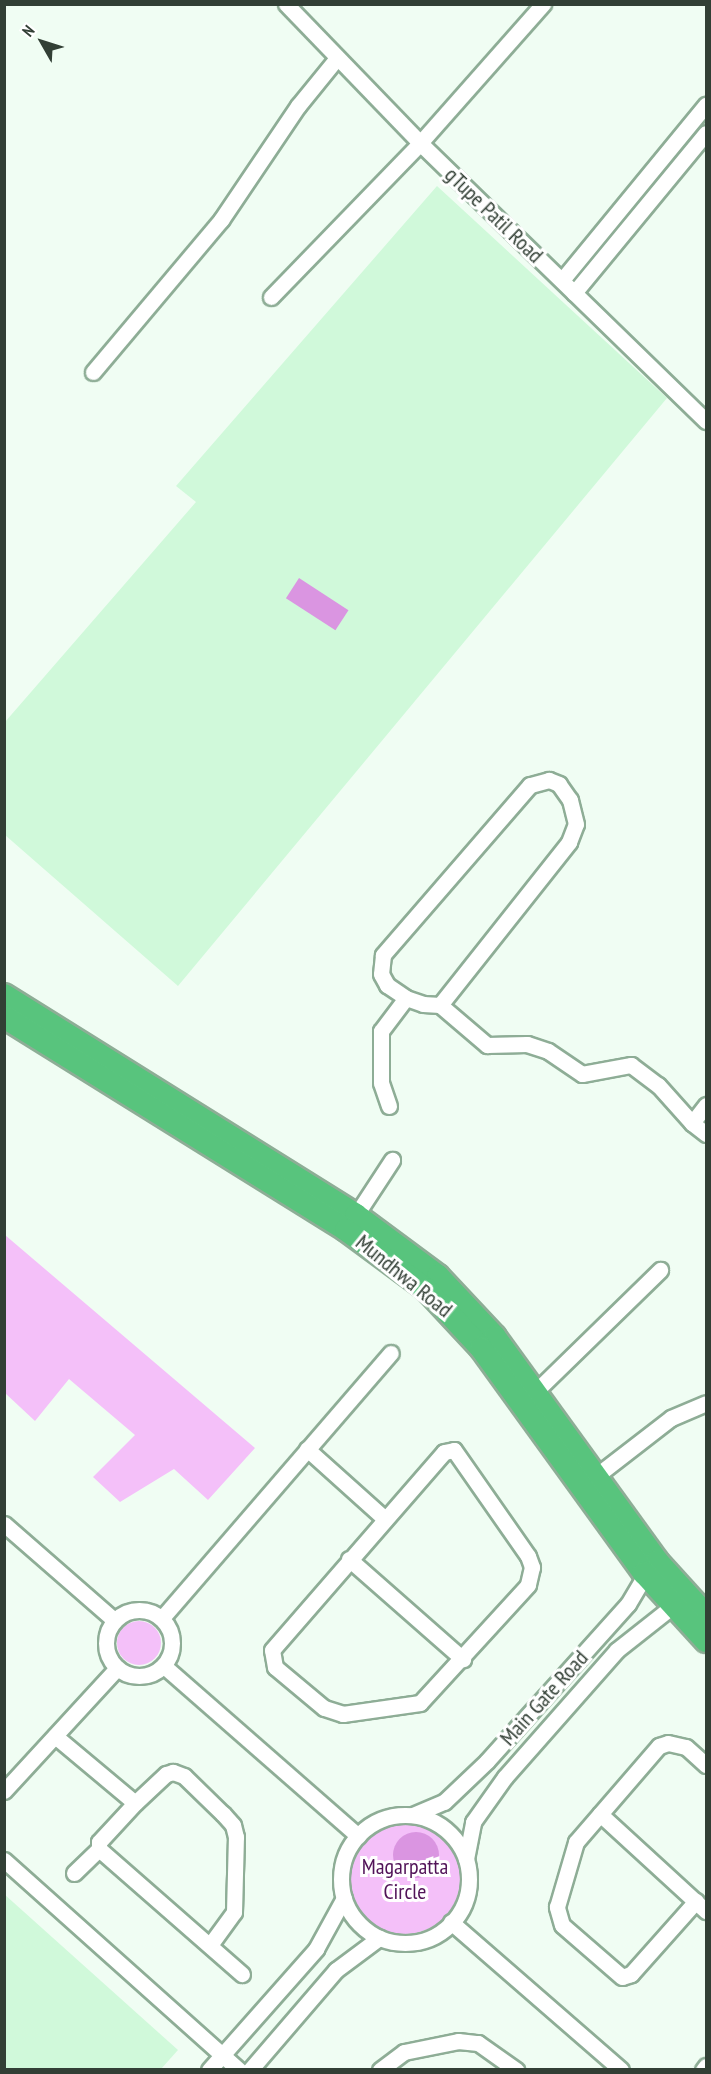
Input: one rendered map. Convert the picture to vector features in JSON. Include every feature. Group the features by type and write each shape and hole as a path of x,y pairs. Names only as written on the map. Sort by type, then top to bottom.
{"highway":[{"name":"Mundhwa Road","path":"4,995 356,1215 411,1253 456,1292 495,1336 596,1476 650,1567"},
{"name":"Mundhwa Road","path":"4,1017 346,1230 426,1289 481,1348 650,1567 679,1601 706,1641"},
{"name":"Mundhwa Road","path":"679,1601 706,1615"}],"street":[{"name":"gTupe Patil Road","path":"286,4 420,144 706,421"},
{"path":"271,297 420,144 543,4"},
{"path":"93,372 221,220 298,106 337,58"},
{"path":"561,280 706,105"},
{"path":"574,293 706,133"},
{"path":"440,1005 569,842 576,824 570,800 559,784 549,780 530,785 383,955 381,974 387,984 406,998 423,1004 440,1005 487,1045 527,1044 548,1051 582,1074 631,1065 658,1085 692,1123 706,1134"},
{"path":"389,1106 381,1083 381,1031 406,998"},
{"path":"692,1123 706,1106"},
{"path":"356,1215 392,1160"},
{"path":"535,1392 660,1270"},
{"path":"162,1618 391,1353"},
{"path":"596,1476 671,1418 706,1403"},
{"path":"307,1449 385,1519"},
{"path":"454,1450 528,1556 532,1567 528,1585 420,1704 343,1714 324,1708 275,1667 272,1650 385,1519 444,1452 454,1450"},
{"path":"4,1524 115,1621"},
{"path":"349,1559 463,1659"},
{"name":"Main Gate Road","path":"412,1815 444,1802 487,1761 628,1604 650,1567"},
{"name":"Main Gate Road","path":"466,1859 473,1822 505,1777 617,1650 679,1601"},
{"path":"135,1610 162,1618 172,1644 164,1666 143,1676 117,1668 106,1642 115,1621 135,1610"},
{"path":"164,1666 358,1836"},
{"path":"4,1791 117,1668"},
{"path":"55,1736 135,1803"},
{"path":"600,1814 701,1906 631,1974 622,1977 605,1965 562,1925 557,1907 570,1853 600,1814 659,1746 668,1743 686,1747 706,1765"},
{"path":"74,1873 99,1849 99,1842 135,1803 166,1774 173,1772 184,1776 233,1825 236,1837 234,1912 210,1945"},
{"path":"412,1815 446,1830 466,1859 466,1896 451,1922 432,1937 415,1942 379,1938 351,1915 344,1898 343,1862 358,1836 377,1821 412,1815"},
{"path":"99,1849 242,1974"},
{"path":"4,1860 239,2070"},
{"path":"209,2070 316,1950 344,1898"},
{"path":"451,1922 621,2070"},
{"path":"250,2070 336,1970 379,1938"},
{"path":"380,2070 404,2052 458,2041 478,2043 516,2070"},
{"path":"703,2070 706,2066"}],"shaded area":[{"path":"437,186 667,398 178,986 5,835 5,722 196,502 176,486"},
{"path":"299,578 348,610 335,630 286,598"},
{"path":"416,1832 432,1839 439,1855 432,1871 416,1878 400,1871 393,1855 400,1839"},
{"path":"4,1894 178,2050 161,2069 5,2069"}],"green space":[{"path":"5,1235 255,1448 208,1500 174,1469 120,1502 93,1477 135,1435 69,1379 35,1421 5,1393"},
{"path":"139,1621 154,1628 161,1643 154,1658 139,1665 124,1658 117,1643 124,1628"},
{"name":"Magarpatta Circle","path":"405,1824 426,1828 444,1840 456,1858 460,1879 456,1900 444,1918 426,1930 405,1934 384,1930 366,1918 354,1900 350,1879 354,1858 366,1840 384,1828"}]}
